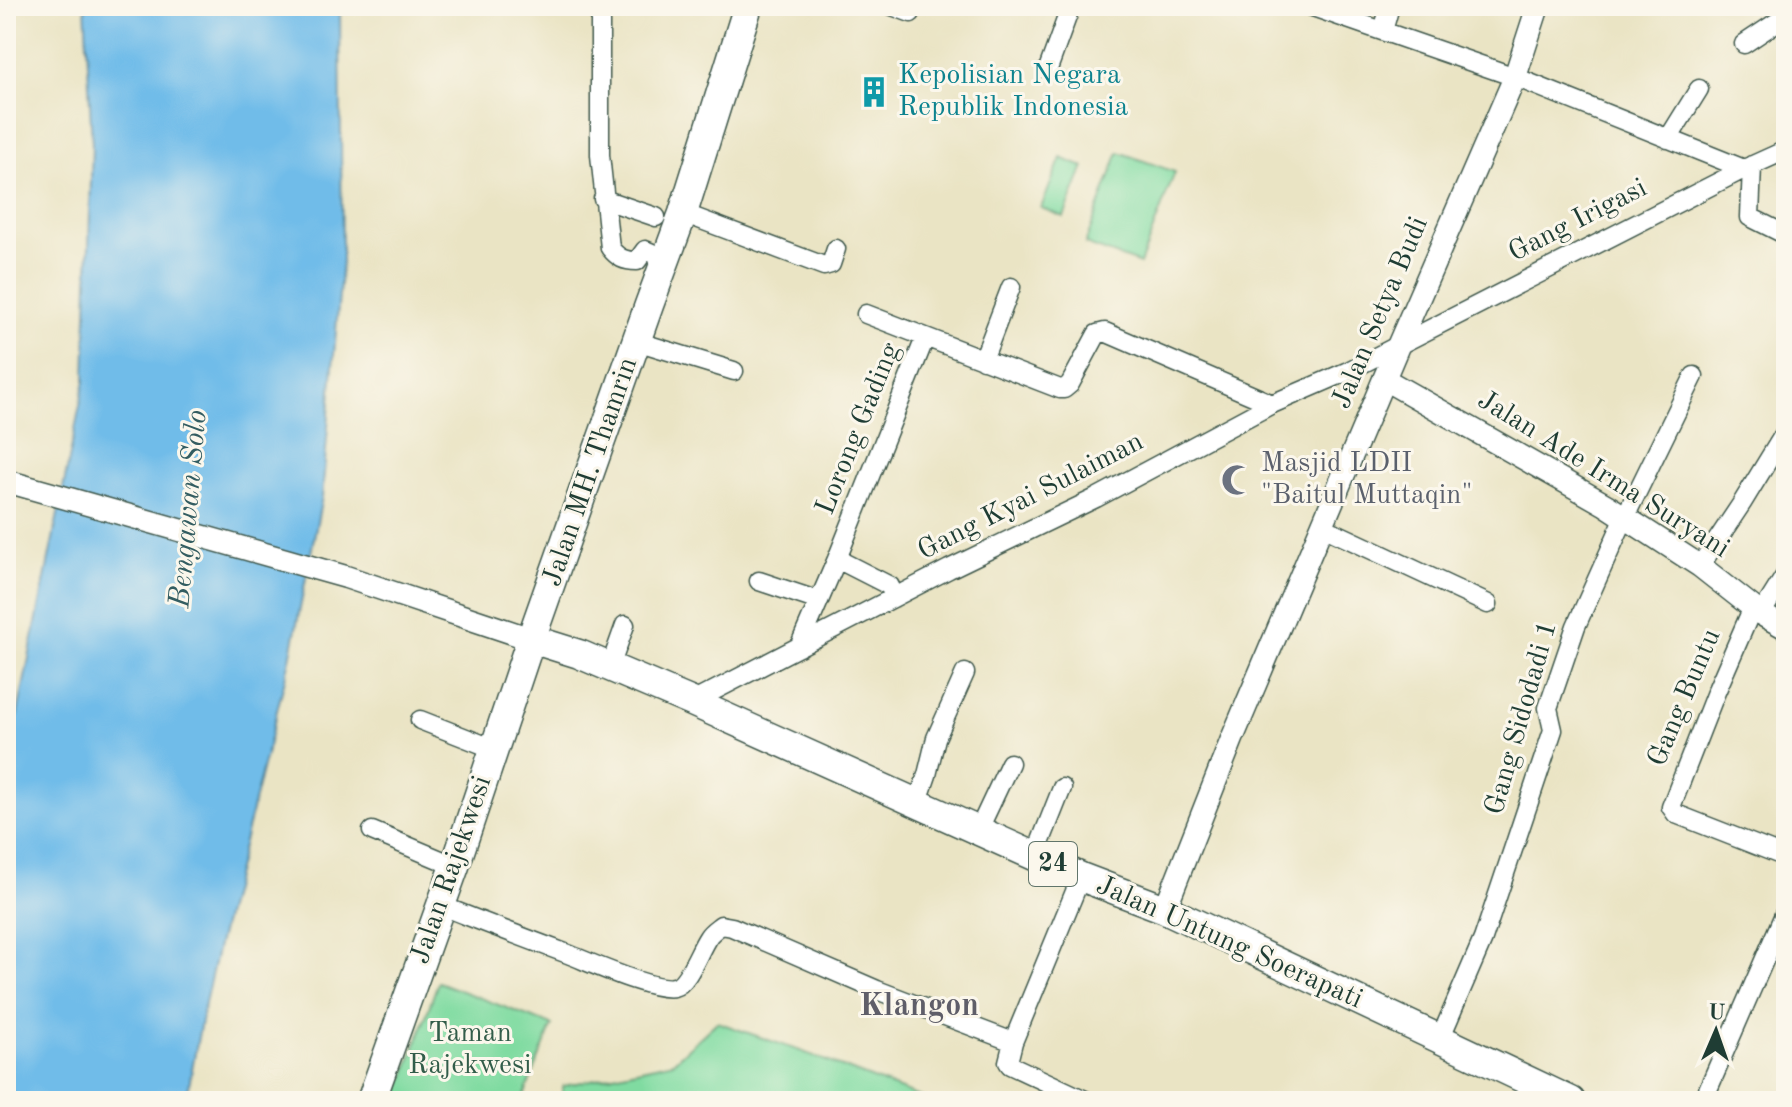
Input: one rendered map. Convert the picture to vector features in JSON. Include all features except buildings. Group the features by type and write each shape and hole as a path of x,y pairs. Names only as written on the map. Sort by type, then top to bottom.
{"main road":[{"name":"Jalan MH. Thamrin","path":"531,639 649,305 669,215 721,67 733,6"},
{"name":"Jalan MH. Thamrin","path":"649,305 664,221 721,67 748,6"},
{"name":"Jalan Untung Soerapati","path":"531,639 610,667 1081,877 1165,909 1571,1101"},
{"name":"Jalan Rajekwesi","path":"371,1101 455,866 531,639"}],"street":[{"path":"600,6 600,155 610,248 625,261 637,261 645,250 657,255"},
{"path":"892,6 911,13"},
{"path":"1048,69 1071,6"},
{"path":"1383,31 1390,6"},
{"name":"Jalan Setya Budi","path":"1165,909 1232,739 1515,77 1538,6"},
{"path":"1317,7 1515,77 1668,139 1748,167 1750,217 1786,235"},
{"path":"1744,44 1786,16"},
{"path":"1668,139 1699,89"},
{"name":"Gang Irigasi","path":"1398,346 1786,150"},
{"path":"603,199 669,215 824,266 831,264 836,249"},
{"path":"983,360 1011,287"},
{"path":"866,314 925,338"},
{"name":"Lorong Gading","path":"799,647 925,338 1056,389 1064,389 1070,384 1097,334 1105,332 1272,404"},
{"path":"636,341 734,371"},
{"name":"Gang Kyai Sulaiman","path":"692,702 949,569 1096,498 1272,404 1398,346"},
{"name":"Gang Sidodadi 1","path":"1440,1039 1483,939 1553,730 1548,708 1576,626 1694,376"},
{"name":"Jalan Ade Irma Suryani","path":"1384,379 1606,505 1700,566 1786,628"},
{"path":"1700,566 1786,431"},
{"path":"8,482 346,577 531,639"},
{"path":"1323,527 1488,604"},
{"path":"837,559 890,586 893,598"},
{"name":"Gang Buntu","path":"1786,574 1757,610 1672,803 1672,810 1680,816 1786,857"},
{"path":"759,581 819,601"},
{"path":"610,667 625,625"},
{"path":"917,804 936,738 965,673"},
{"path":"420,720 494,749"},
{"path":"978,831 1010,763"},
{"path":"1035,856 1062,788"},
{"path":"372,831 455,866"},
{"path":"1081,877 1013,1042 1008,1062 1087,1101"},
{"path":"440,905 656,987 675,987 684,981 713,930 721,925 732,927 877,990 1013,1042"},
{"path":"1703,1101 1786,910"}],"green space":[{"path":"1119,152 1175,172 1140,264 1085,244"},
{"path":"1061,158 1084,167 1064,217 1041,208"},
{"name":"Taman Rajekwesi","path":"438,982 552,1025 522,1101 396,1101"},
{"path":"717,1022 930,1101 561,1101 563,1086 673,1062"}],"water":[{"name":"Bengawan Solo","path":"85,6 340,6 342,260 322,497 290,659 219,941 186,1101 6,1101 6,772 85,380 92,145"}],"place":[{"name":"Kepolisian Negara Republik Indonesia","path":"874,92"},
{"name":"Masjid LDII \"Baitul Muttaqin\"","path":"1237,480"}],"district":[{"name":"Klangon","path":"919,1007"}]}
